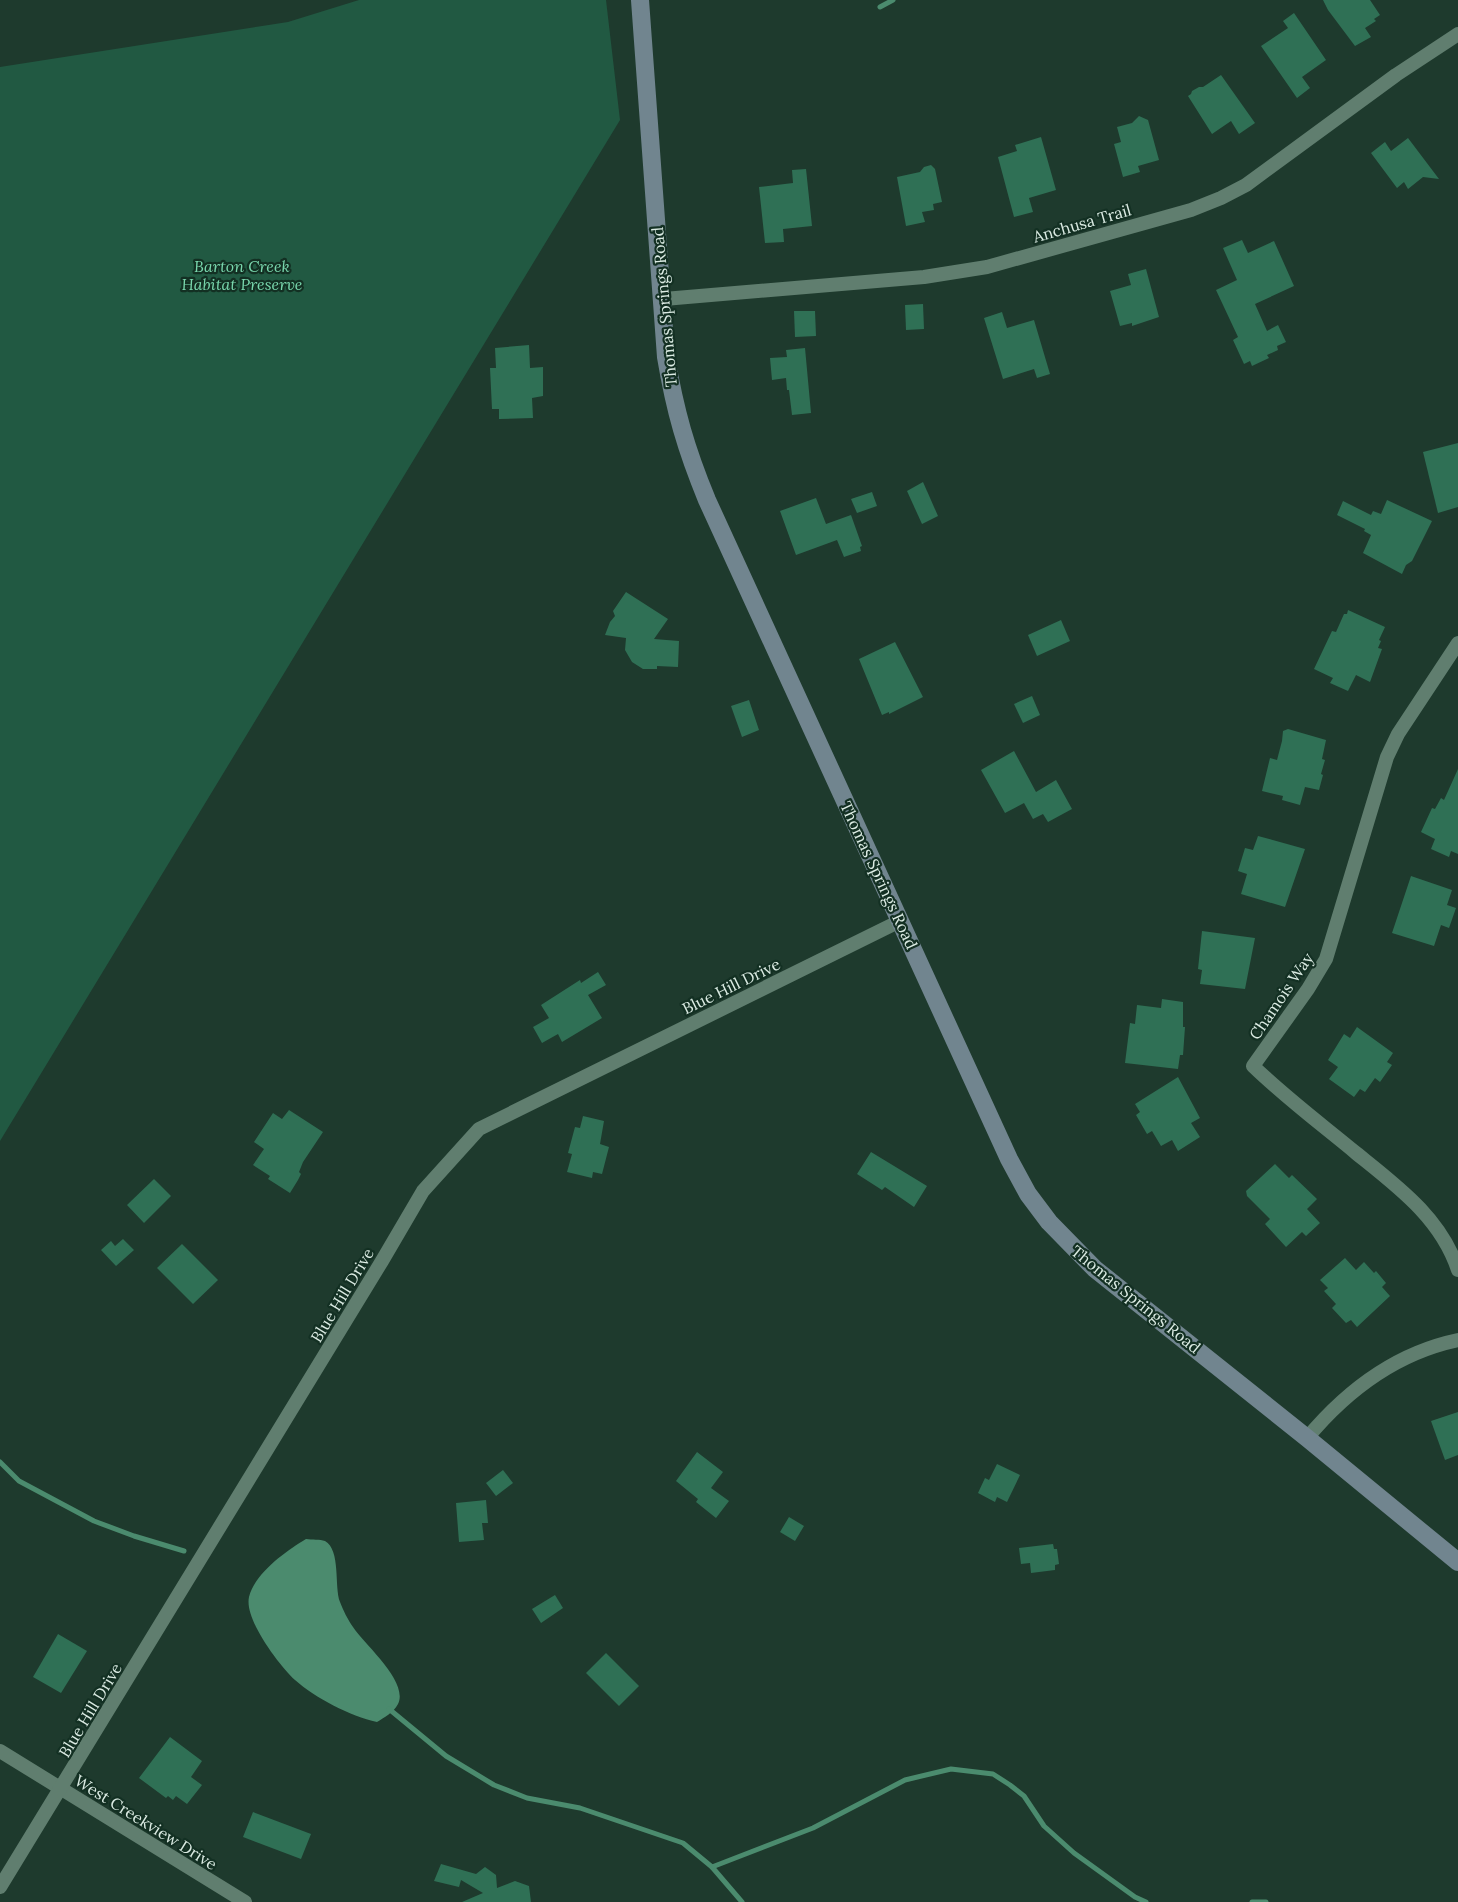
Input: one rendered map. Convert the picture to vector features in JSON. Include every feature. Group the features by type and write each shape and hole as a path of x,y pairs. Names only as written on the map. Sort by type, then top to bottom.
{"street":[{"name":"Thomas Springs Road","path":"640,0 664,298 666,357 686,448 707,500 1004,1149 1028,1194 1048,1222 1095,1269 1458,1562"},
{"name":"Anchusa Trail","path":"664,298 924,278 963,272 1191,210 1246,185 1379,87 1458,34"},
{"name":"Chamois Way","path":"1458,643 1414,709 1387,757 1326,959 1308,989 1253,1066 1279,1091 1404,1191 1437,1228 1448,1245 1458,1270"},
{"name":"Blue Hill Drive","path":"0,1887 423,1191 479,1129 900,921"},
{"path":"1307,1438 1348,1395 1373,1376 1416,1352 1458,1340"},
{"name":"West Creekview Drive","path":"0,1751 245,1902"}],"green space":[{"name":"Barton Creek Habitat Preserve","path":"359,0 606,0 620,120 0,1141 0,67 288,22"}],"shaded area":[{"path":"306,1539 323,1540 330,1546 335,1560 338,1595 344,1612 353,1627 392,1675 397,1685 400,1695 398,1704 377,1722 333,1706 295,1680 272,1653 252,1617 249,1597 252,1588 264,1571"}],"building":[{"path":"1323,0 1370,0 1380,15 1374,19 1376,21 1365,28 1371,37 1355,46"},
{"path":"1294,13 1326,60 1302,77 1310,88 1297,98 1261,46 1288,28 1283,21"},
{"path":"1221,75 1255,123 1239,134 1231,121 1212,134 1188,96 1192,91 1203,87"},
{"path":"1139,116 1148,120 1159,160 1138,166 1140,172 1123,177 1114,144 1121,142 1117,127 1132,123"},
{"path":"1041,137 1056,190 1029,198 1033,212 1014,217 998,157 1017,151 1015,145"},
{"path":"1408,138 1439,179 1423,177 1408,189 1404,182 1397,188 1371,153 1385,142 1391,151"},
{"path":"931,165 935,169 942,202 933,204 934,210 922,212 925,222 906,226 897,177 920,172 924,167"},
{"path":"806,169 812,226 783,229 784,242 765,243 759,187 793,183 792,170"},
{"path":"1242,240 1248,253 1274,241 1294,286 1255,304 1267,331 1278,325 1286,342 1277,346 1278,350 1267,355 1269,358 1252,366 1250,361 1244,364 1233,340 1238,337 1216,290 1237,280 1223,248"},
{"path":"1146,269 1159,317 1132,326 1132,323 1120,326 1110,291 1131,285 1128,274"},
{"path":"923,304 924,329 906,330 905,305"},
{"path":"794,311 815,311 816,336 795,337"},
{"path":"1002,312 1007,328 1034,320 1050,374 1037,378 1034,369 1003,379 984,318"},
{"path":"529,345 530,368 543,367 543,396 532,398 533,418 499,419 499,409 492,409 490,368 496,368 495,348"},
{"path":"805,348 811,413 792,415 786,378 772,380 770,358 787,357 786,350"},
{"path":"1458,443 1458,507 1438,513 1423,452"},
{"path":"923,482 938,516 922,524 907,491"},
{"path":"872,492 877,506 857,513 851,499"},
{"path":"816,498 826,524 851,515 862,546 861,551 844,557 837,540 796,555 780,511"},
{"path":"1387,500 1432,521 1412,561 1406,565 1402,574 1363,553 1371,535 1364,531 1365,529 1337,515 1343,501 1371,515 1373,511 1381,514"},
{"path":"626,592 668,619 654,639 679,641 678,667 657,666 657,669 643,669 632,662 625,650 626,638 605,635 615,616 613,611"},
{"path":"1348,610 1385,627 1379,640 1381,641 1378,648 1382,649 1370,682 1356,675 1348,691 1330,683 1333,678 1314,669 1332,631 1336,632"},
{"path":"1061,620 1070,641 1037,656 1028,635"},
{"path":"895,642 923,697 889,714 889,712 882,715 859,659"},
{"path":"1032,696 1040,715 1023,723 1014,704"},
{"path":"749,700 759,730 742,737 731,706"},
{"path":"1288,729 1326,740 1322,759 1325,760 1321,774 1323,775 1319,790 1305,787 1300,805 1282,800 1283,796 1262,791 1270,758 1277,760 1283,731"},
{"path":"1014,751 1036,792 1056,780 1072,809 1048,822 1043,814 1033,819 1024,803 1005,813 981,770"},
{"path":"1458,769 1458,854 1451,851 1449,857 1431,849 1435,839 1421,832 1432,808 1435,809 1441,798 1444,800"},
{"path":"1258,836 1305,849 1285,907 1241,894 1247,874 1238,871 1245,848 1253,850"},
{"path":"1411,876 1452,890 1447,905 1456,908 1449,928 1441,925 1434,946 1392,933"},
{"path":"1202,931 1255,938 1245,989 1200,984 1202,970 1198,969"},
{"path":"598,972 606,985 588,995 602,1018 562,1042 558,1034 542,1043 533,1027 549,1018 541,1005 580,980 581,983"},
{"path":"1162,999 1183,1002 1183,1027 1185,1027 1183,1055 1180,1055 1178,1069 1125,1063 1130,1023 1135,1024 1137,1005 1161,1008"},
{"path":"1357,1027 1393,1053 1387,1062 1392,1065 1380,1082 1375,1078 1365,1092 1360,1089 1354,1097 1329,1079 1338,1067 1328,1060 1344,1034 1350,1038"},
{"path":"1178,1077 1200,1118 1191,1123 1200,1137 1178,1151 1172,1140 1161,1146 1152,1131 1147,1134 1136,1115 1140,1112 1135,1104"},
{"path":"289,1110 323,1132 303,1162 299,1172 301,1174 290,1193 268,1179 270,1176 253,1165 264,1149 254,1142 273,1113 282,1119"},
{"path":"583,1116 604,1121 600,1144 609,1147 602,1174 593,1172 592,1178 567,1172 572,1154 568,1153 575,1127 580,1128"},
{"path":"871,1152 927,1186 914,1207 885,1187 882,1190 857,1174"},
{"path":"1275,1164 1289,1178 1292,1175 1317,1199 1307,1209 1320,1223 1306,1236 1302,1232 1286,1247 1265,1224 1270,1219 1247,1196 1246,1191"},
{"path":"154,1179 171,1196 144,1223 127,1205"},
{"path":"123,1239 134,1250 116,1266 101,1250 111,1241 115,1246"},
{"path":"182,1244 218,1280 193,1304 157,1268"},
{"path":"1345,1258 1356,1270 1364,1262 1374,1273 1376,1271 1386,1283 1382,1287 1390,1296 1357,1327 1351,1320 1346,1323 1332,1308 1336,1304 1324,1291 1328,1288 1320,1280"},
{"path":"1458,1412 1458,1455 1445,1460 1431,1421"},
{"path":"697,1452 723,1472 711,1488 729,1501 716,1518 696,1502 698,1499 676,1481"},
{"path":"997,1464 1020,1475 1007,1502 997,1497 995,1502 978,1493 985,1478 989,1480"},
{"path":"503,1470 513,1483 496,1496 486,1483"},
{"path":"486,1500 488,1523 482,1523 484,1540 459,1542 456,1503"},
{"path":"789,1517 804,1526 795,1541 780,1532"},
{"path":"1053,1544 1054,1549 1057,1549 1059,1564 1055,1565 1055,1570 1031,1573 1030,1563 1021,1564 1019,1548"},
{"path":"555,1595 563,1608 541,1623 532,1609"},
{"path":"58,1634 87,1651 61,1693 33,1677"},
{"path":"606,1653 639,1686 619,1706 586,1673"},
{"path":"170,1737 202,1761 191,1777 202,1785 187,1804 176,1796 173,1800 168,1796 166,1798 139,1778"},
{"path":"253,1812 311,1834 301,1859 243,1837"},
{"path":"441,1864 476,1874 485,1867 496,1875 497,1888 515,1881 529,1886 531,1902 462,1902 483,1893 461,1880 459,1887 434,1881"}],"waterway":[{"path":"880,7 893,0"},
{"path":"0,1462 19,1481 94,1521 184,1551"},
{"path":"389,1709 446,1756 494,1785 527,1798 580,1808 683,1843 712,1867 742,1902"},
{"path":"712,1867 813,1828 905,1780 951,1769 993,1774 1010,1785 1024,1796 1044,1826 1074,1853 1135,1897 1146,1902"},
{"path":"1252,1902 1266,1902"}]}
